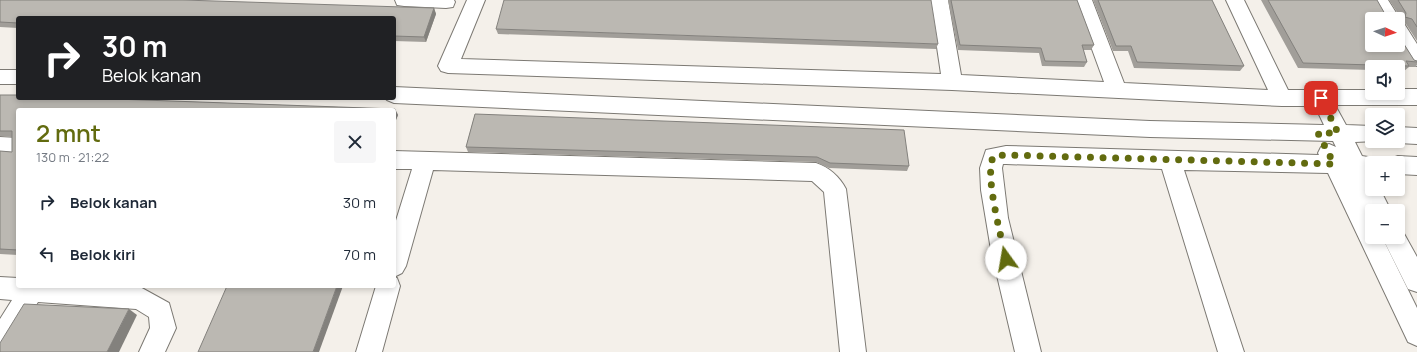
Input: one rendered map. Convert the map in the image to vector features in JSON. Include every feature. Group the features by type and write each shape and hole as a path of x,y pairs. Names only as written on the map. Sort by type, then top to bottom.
{"street":[{"path":"404,0 446,2"},
{"path":"476,0 448,66 952,82 1282,98 1417,97"},
{"path":"939,0 952,82"},
{"path":"1083,0 1117,90"},
{"path":"1235,0 1282,98"},
{"path":"1379,0 1387,12"},
{"path":"1405,41 1417,59"},
{"path":"0,77 16,77"},
{"path":"396,95 1142,129 1365,134"},
{"path":"1321,98 1328,133 1354,164 1376,204"},
{"path":"1405,135 1417,136"},
{"path":"0,146 16,147"},
{"path":"1028,352 995,212 990,168 991,160 994,156 1006,155 1170,161 1354,164"},
{"path":"396,160 816,172 827,179 836,189 853,352"},
{"path":"396,259 425,161"},
{"path":"1170,161 1231,352"},
{"path":"1354,164 1417,334"},
{"path":"1405,165 1417,166"},
{"path":"1398,244 1417,281"},
{"path":"0,288 140,298 160,311 163,328 152,352"},
{"path":"369,352 387,288"},
{"path":"0,341 32,290"}],"building":[{"path":"0,0 183,0 434,8 424,37 396,36 396,16 16,16 16,23 0,22"},
{"path":"504,0 931,0 938,44 496,29"},
{"path":"951,0 1077,0 1094,45 1082,45 1087,62 1045,61 1041,48 960,45"},
{"path":"1098,0 1212,0 1244,66 1137,62 1131,46 1116,46"},
{"path":"1268,0 1377,0 1384,12 1365,12 1365,52 1405,52 1405,46 1414,60 1417,62 1406,61 1409,66 1405,66 1405,60 1365,60 1365,65 1303,63"},
{"path":"1398,0 1417,0 1417,27 1412,19 1405,17 1406,13"},
{"path":"0,95 16,95 16,100 143,100 367,108 16,108 16,250 0,249 0,151 12,152 12,131 0,131"},
{"path":"475,114 904,130 909,166 830,163 817,157 466,147"},
{"path":"226,288 336,288 313,352 198,352"},
{"path":"24,304 129,309 107,352 0,352 0,343"}],"route":[{"path":"1006,259 995,212 990,168 991,160 994,156 1006,155 1170,161 1334,164 1318,133 1338,133 1321,98"}]}
